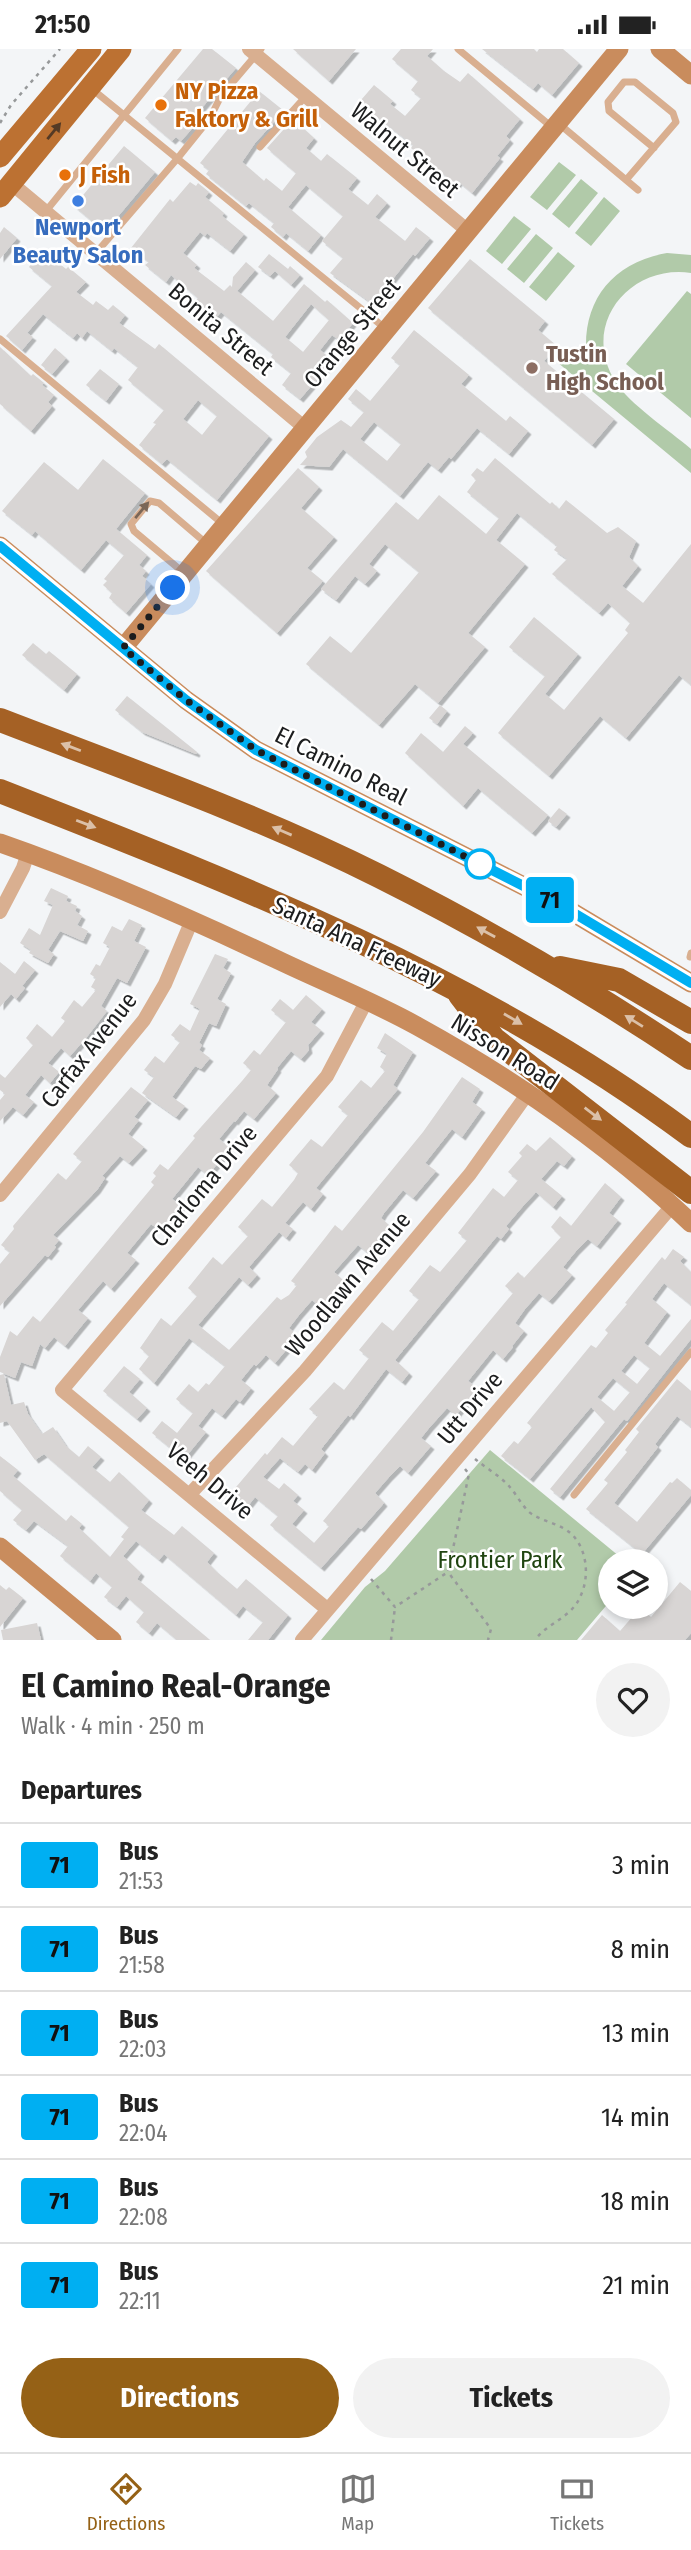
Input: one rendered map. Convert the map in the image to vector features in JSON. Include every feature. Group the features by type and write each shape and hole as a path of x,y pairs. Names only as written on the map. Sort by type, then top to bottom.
{"highway":[{"path":"0,720 215,803 378,875 545,966 691,1058"},
{"name":"Santa Ana Freeway","path":"0,791 142,846 356,937 514,1020 597,1071 691,1136"},
{"path":"545,966 619,980 691,1022"},
{"path":"453,987 494,1039 682,1199"}],"main road":[{"path":"0,157 91,49"},
{"path":"6,190 121,49"}],"street":[{"name":"Orange Street","path":"123,648 619,49"},
{"path":"660,49 691,75"},
{"name":"Walnut Street","path":"255,51 468,231"},
{"name":"Bonita Street","path":"6,190 45,212 305,428"},
{"name":"El Camino Real","path":"0,546 186,700 256,750 557,903 691,983"},
{"name":"Nisson Road","path":"0,843 192,920 444,1041 528,1093 629,1169 682,1199 691,1223"},
{"path":"0,912 28,853"},
{"name":"Carfax Avenue","path":"0,1195 144,1020 165,984 192,920"},
{"name":"Charloma Drive","path":"62,1390 327,1076 366,1002"},
{"name":"Woodlawn Avenue","path":"190,1494 305,1371 470,1174 528,1093"},
{"name":"Utt Drive","path":"302,1640 682,1199"},
{"name":"Veeh Drive","path":"62,1390 327,1609"},
{"path":"0,1546 112,1640"}],"lane":[{"path":"45,212 178,49"},
{"path":"96,254 210,118 221,96 255,51"},
{"path":"464,51 638,190"},
{"path":"626,180 654,148 676,122 673,113 635,82 624,82 608,102 609,110 654,148"},
{"path":"90,87 387,329"},
{"path":"260,147 306,96"},
{"path":"0,339 225,526"},
{"path":"185,574 131,528 137,516 150,501 159,502 208,545"},
{"path":"574,1495 691,1352"}],"path":[{"path":"0,123 11,105 60,49"},
{"path":"395,1607 448,1572 469,1474 460,1454"},
{"path":"460,1454 508,1485 531,1514 567,1530 575,1537 584,1555 585,1580 579,1600 565,1617 535,1640"},
{"path":"362,1569 395,1607 391,1640"},
{"path":"448,1572 491,1629 488,1640"}],"green space":[{"path":"559,162 576,175 547,210 530,197"},
{"path":"581,179 598,193 569,228 552,214"},
{"path":"604,197 620,211 591,246 575,233"},
{"path":"514,216 531,229 502,264 486,251"},
{"path":"536,234 553,248 524,283 507,269"},
{"path":"558,252 575,266 546,301 529,287"},
{"path":"667,253 691,255 691,273 669,273 648,278 631,288 617,302 608,319 604,339 606,360 621,390 691,449 691,473 557,362 569,347 587,361 589,321 594,304 603,289 629,266"},
{"path":"687,291 691,294 691,418 626,364"},
{"name":"Frontier Park","path":"490,1450 610,1549 598,1549 598,1615 577,1640 321,1640 365,1587 385,1571"}],"building":[{"path":"203,49 212,49 236,68 200,110 205,114 181,141 176,137 172,141 145,118"},
{"path":"293,49 356,49 329,81"},
{"path":"401,49 433,49 427,56 444,71 460,82 468,73 520,119 506,136 510,140 497,156 500,158 472,193 459,182 457,185 411,148 413,145 372,113 361,100 374,85 393,101 390,104 405,116 421,98 411,90 418,81 392,59"},
{"path":"482,49 534,49 537,52 539,49 563,49 579,63 552,95 538,83 533,89"},
{"path":"259,91 284,111 242,162 264,181 266,178 282,191 296,173 267,148 293,119 314,138 306,148 321,161 327,154 357,178 348,189 368,205 377,194 387,203 375,217 405,241 416,227 430,238 415,256 413,254 375,301 372,299 370,302 330,273 343,258 322,241 343,216 306,185 288,207 321,235 308,251 286,233 283,237 271,227 274,223 249,203 246,206 206,174 209,170 200,163"},
{"path":"124,146 155,172 105,232 74,206"},
{"path":"190,182 196,186 198,183 209,192 205,197 224,213 222,216 244,234 230,251 207,233 205,236 200,232 183,253 197,265 194,268 224,291 230,285 232,287 233,277 246,262 255,270 237,291 273,321 304,284 353,323 339,340 332,335 320,350 333,361 300,399 282,385 291,373 271,357 273,354 221,312 214,320 193,303 198,298 171,275 166,282 145,265 149,262 131,248 170,199 173,202","holes":["311,304 329,320 303,352 285,337"]},
{"path":"4,227 17,238 0,259 0,233"},
{"path":"42,250 66,269 68,267 86,282 76,292 93,305 96,301 108,310 113,305 125,315 119,323 155,349 159,344 269,436 217,500 167,459 162,464 139,445 164,410 128,380 138,367 114,348 112,351 87,331 82,338 77,333 73,338 43,314 27,333 33,337 22,350 6,336 52,286 29,267","holes":["198,400 217,416 202,435 183,419"]},
{"path":"269,254 300,275 291,285 275,271 270,276 258,267"},
{"path":"470,259 545,321 538,330 557,346 544,361 614,419 592,445 428,308"},
{"path":"414,330 469,375 461,384 506,421 510,416 528,431 509,454 477,428 438,470 428,462 400,496 343,449 329,467 300,465 307,457 305,452 317,437 341,420 351,427 364,412 348,399 356,389 370,401 400,365 391,358","holes":["374,422 401,444 387,461 360,439"]},
{"path":"0,347 31,376 33,374 44,383 42,385 54,395 48,402 52,406 31,431 0,404"},
{"path":"55,348 66,358 52,374 41,365"},
{"path":"100,369 119,384 106,401 86,385"},
{"path":"495,458 550,504 552,502 559,509 566,500 607,533 618,527 636,541 629,557 638,566 622,586 643,603 691,544 691,685 679,675 626,738 600,716 549,776 498,733 545,676 509,647 534,617 578,654 545,694 564,710 628,633 625,630 630,623 608,603 599,613 552,574 567,559 554,550 557,546 517,513 496,540 525,564 468,633 485,647 438,703 415,684 379,725 306,664 330,636 351,653 419,572 385,544 369,564 377,571 365,584 355,576 336,600 321,589 396,502 418,520 439,495 486,534 499,518 467,492 476,480 471,475 477,468 483,472"},
{"path":"103,459 145,493 116,529 147,555 139,565 146,571 142,576 151,584 126,613 109,598 112,593 103,585 107,581 104,579 124,555 106,540 81,570 35,531 32,535 2,511 44,462 78,490"},
{"path":"298,468 319,487 301,508 334,537 307,568 323,581 277,633 206,571"},
{"path":"33,643 46,654 49,651 77,674 64,690 22,655"},
{"path":"127,696 197,752 196,754 142,732 115,710"},
{"path":"440,705 447,711 437,724 429,718"},
{"path":"465,726 473,733 463,744 548,815 532,833 478,788 463,806 405,753 421,733 443,752"},
{"path":"559,808 567,814 556,827 548,821"},
{"path":"51,888 68,896 66,901 77,906 75,911 82,916 77,925 88,931 83,941 60,931 48,950 54,954 48,963 29,953 31,950 20,943 29,928 40,935 53,905 44,901"},
{"path":"129,919 142,925 134,941 146,947 127,983 117,978 101,1006 107,1011 70,1056 61,1048 48,1063 59,1072 50,1083 41,1075 25,1095 34,1102 23,1115 13,1107 0,1121 0,1100 5,1094 0,1090 0,1074 5,1078 33,1045 26,1038 37,1024 52,1037 65,1021 61,1018 74,1000 82,1007 96,990 91,987 96,978 90,974 96,964 100,966 110,947 103,943 112,926 122,931"},
{"path":"215,954 228,959 223,968 231,973 217,999 226,1004 216,1026 209,1023 199,1043 202,1045 199,1050 210,1058 201,1069 195,1066 172,1097 185,1106 176,1117 142,1093 154,1077 144,1070 155,1056 164,1063 180,1042 171,1035 180,1024 190,1031 200,1009 190,1004"},
{"path":"24,961 35,970 22,986 25,988 16,999 11,994 0,1007 0,962 15,974"},
{"path":"306,995 322,1009 311,1022 321,1030 308,1045 309,1050 301,1059 291,1051 277,1068 267,1085 276,1093 254,1119 244,1111 234,1121 219,1139 229,1147 218,1163 208,1175 198,1167 172,1199 182,1206 161,1231 151,1224 127,1253 136,1260 125,1273 111,1289 103,1281 78,1310 88,1318 65,1346 54,1337 45,1348 40,1344 32,1366 21,1362 15,1378 0,1372 0,1357 10,1331 17,1336 33,1316 40,1322 154,1185 151,1182 156,1176 153,1173 160,1164 168,1170 195,1138 193,1136 251,1070 243,1063 254,1050 260,1055 286,1022 271,1010 280,999 293,1010"},
{"path":"385,1033 413,1052 393,1085 398,1089 316,1188 323,1194 311,1209 303,1202 285,1223 293,1229 286,1238 279,1232 249,1267 257,1275 248,1285 239,1277 198,1325 229,1350 277,1297 281,1300 289,1295 297,1285 291,1281 335,1225 342,1231 423,1132 462,1077 480,1089 472,1102 482,1109 462,1137 452,1129 425,1163 436,1171 413,1198 403,1190 384,1213 381,1218 390,1226 367,1252 358,1245 334,1272 344,1281 322,1308 312,1300 299,1315 289,1328 298,1336 275,1363 266,1355 256,1366 254,1364 241,1380 251,1388 240,1402 236,1399 222,1416 212,1408 198,1426 206,1432 184,1459 152,1433 162,1421 177,1433 193,1413 176,1399 189,1384 198,1392 206,1383 209,1385 225,1366 189,1338 154,1383 139,1369 149,1356 140,1348 161,1318 171,1326 197,1296 188,1288 213,1257 222,1265 248,1236 238,1227 262,1199 272,1207 298,1173 289,1165 311,1139 322,1147 348,1115 338,1107 361,1080 371,1088 385,1071 380,1067 387,1054 377,1048"},
{"path":"131,1087 148,1100 134,1117 139,1120 128,1134 144,1147 129,1163 120,1156 102,1176 105,1178 97,1190 53,1235 59,1240 48,1257 45,1255 0,1306 0,1264 10,1252 1,1245 14,1229 13,1226 58,1173 66,1180 82,1161 73,1154"},
{"path":"550,1137 572,1156 564,1166 557,1161 541,1179 562,1196 553,1207 536,1192 523,1206 506,1226 509,1229 501,1239 497,1236 395,1360 409,1373 402,1382 386,1369 350,1417 348,1415 321,1449 325,1453 312,1470 305,1464 298,1472 280,1458 263,1477 279,1489 284,1483 298,1495 293,1501 304,1510 292,1524 314,1543 329,1526 323,1521 513,1293 505,1286 518,1272 524,1278 561,1237 551,1227 560,1216 571,1226 605,1183 621,1197 609,1213 618,1220 597,1246 588,1239 576,1251 563,1267 572,1275 549,1301 539,1293 525,1309 515,1323 524,1331 513,1347 503,1359 493,1350 468,1381 478,1389 456,1415 447,1408 429,1428 421,1438 431,1446 408,1473 400,1466 389,1477 375,1493 384,1503 321,1568 270,1525 278,1516 255,1497 248,1506 231,1493 282,1437 293,1446 318,1416 309,1409 334,1382 344,1390 369,1358 359,1350 382,1322 393,1331 419,1299 409,1291 430,1265 440,1272 467,1240 458,1233 493,1188 504,1197 518,1180 508,1172 522,1156 519,1153 527,1144 536,1151"},
{"path":"673,1249 684,1257 680,1261 691,1272 691,1305 664,1283 652,1299 667,1312 644,1343 660,1356 691,1319 691,1339 627,1421 624,1419 560,1497 550,1489 605,1422 591,1407 530,1479 501,1456 514,1441 518,1444 532,1427 527,1423 591,1345 596,1348 608,1333 605,1330 662,1257 665,1260","holes":["634,1355 650,1368 637,1384 621,1371","613,1378 630,1392 614,1411 597,1397"]},
{"path":"124,1366 140,1379 129,1392 147,1408 137,1419 103,1391"},
{"path":"4,1374 11,1405 24,1402 28,1414 42,1434 53,1427 66,1446 79,1457 88,1446 101,1457 92,1467 110,1482 119,1472 149,1500 141,1510 174,1535 182,1526 214,1553 207,1562 237,1589 246,1579 288,1615 268,1640 248,1640 263,1622 243,1606 236,1615 164,1554 159,1560 136,1541 123,1556 141,1573 137,1579 210,1640 177,1640 157,1623 149,1633 136,1622 144,1612 126,1596 117,1607 104,1597 112,1587 96,1573 90,1581 60,1556 68,1546 34,1521 26,1530 13,1520 22,1510 0,1491 0,1456 18,1470 13,1476 66,1521 71,1515 82,1524 79,1528 110,1557 124,1539 121,1537 129,1527 44,1454 35,1460 7,1421 0,1423 0,1375"},
{"path":"677,1379 691,1391 691,1427 677,1416 655,1444 658,1447 614,1503 637,1522 670,1482 677,1478 691,1490 691,1495 646,1549 636,1549 586,1509 608,1483 604,1480 627,1452 625,1450 639,1432 636,1429"},
{"path":"680,1582 691,1591 691,1633 685,1640 581,1640 599,1619 606,1619 620,1631 630,1619 668,1619 668,1596"},
{"path":"0,1585 6,1590 9,1587 23,1598 0,1627"},
{"path":"37,1623 41,1640 3,1640 1,1630"}],"bus line":[{"name":"71","path":"0,546 186,700 256,750 557,903 691,983"}],"place":[{"name":"NY Pizza Faktory & Grill","path":"161,105"},
{"name":"J Fish","path":"65,175"},
{"name":"Newport Beauty Salon","path":"78,201"},
{"name":"Tustin High School","path":"532,368"}],"route":[{"path":"173,588 123,648 186,700 256,750 480,864"}]}
